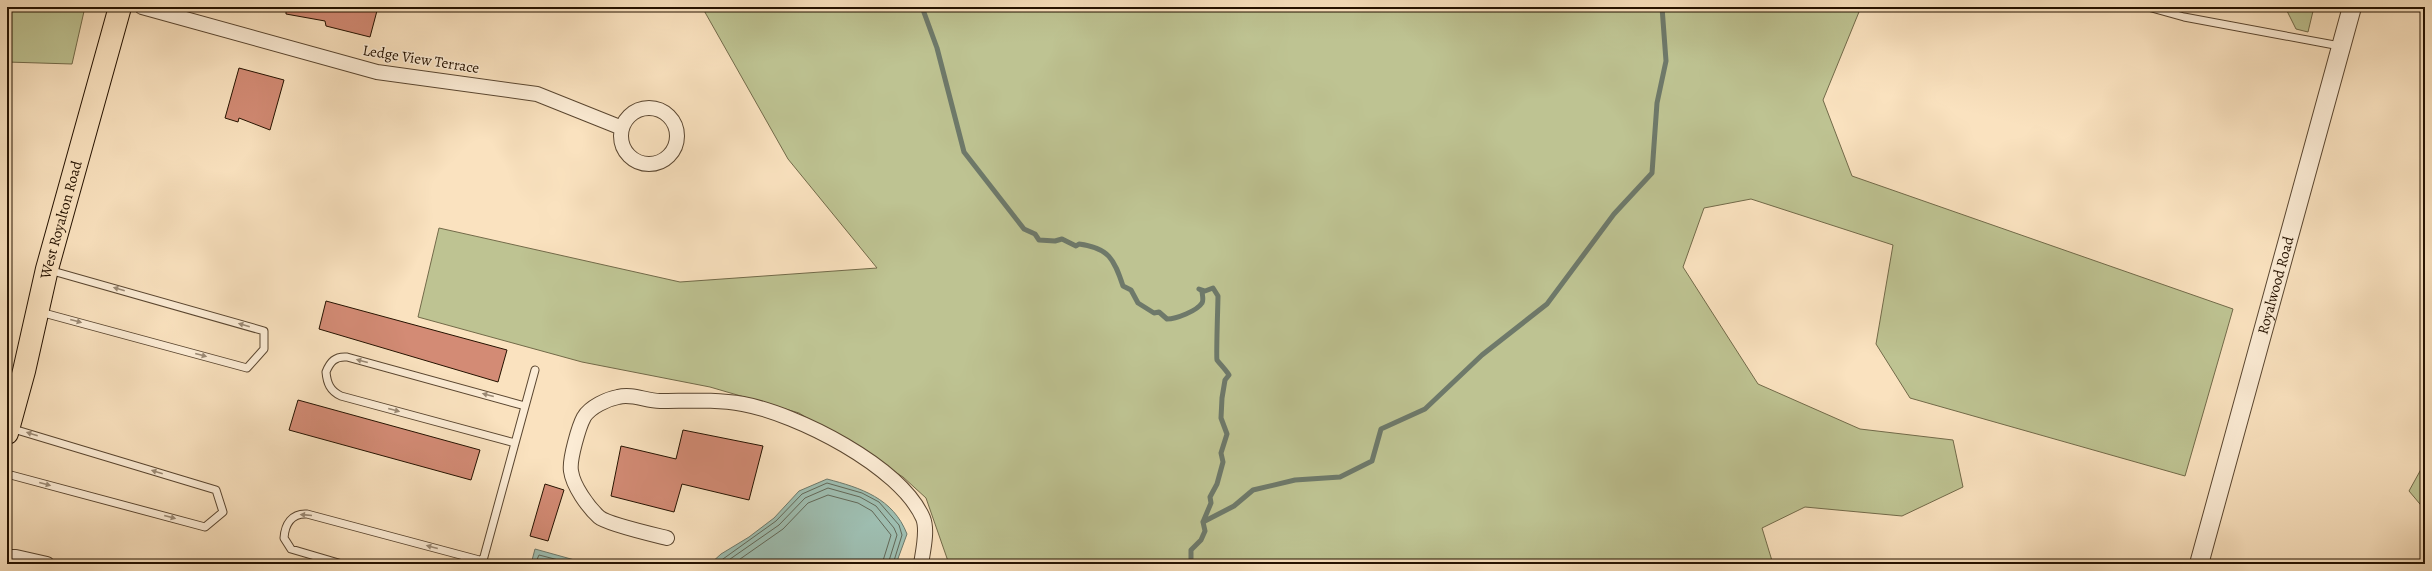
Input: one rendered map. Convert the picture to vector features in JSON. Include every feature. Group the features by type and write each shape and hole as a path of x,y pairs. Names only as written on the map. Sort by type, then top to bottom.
{"main road":[{"name":"West Royalton Road","path":"8,430 24,371 47,270 120,7"}],"street":[{"name":"Ledge View Terrace","path":"142,7 372,71 537,94 622,128"},
{"name":"Royalwood Road","path":"2199,564 2340,46 2352,7"},
{"path":"667,538 600,519 579,491 570,470 574,449 584,416 603,402 619,396 640,397 658,401 714,399 770,411 818,431 872,463 890,478 917,507 924,520 921,564"},
{"path":"7,558 16,557 47,564"}],"lane":[{"path":"2148,7 2184,17 2340,46"},
{"path":"38,312 246,368 264,349 264,331 47,270"},
{"path":"515,443 341,396 334,393 330,387 326,372 334,359 340,356 347,357 525,406"},
{"path":"342,564 291,549 284,538 287,524 296,516 307,514 483,562 535,370"},
{"path":"7,474 205,527 223,512 216,490 8,430"}],"green space":[{"path":"7,7 85,7 72,64 7,62"},
{"path":"702,7 1861,7 1823,100 1852,176 2233,309 2185,476 1910,398 1876,344 1893,245 1751,199 1704,208 1683,267 1758,384 1860,429 1953,440 1963,487 1902,516 1805,507 1762,528 1773,564 949,564 926,498 903,477 799,413 710,387 582,362 418,317 439,228 680,282 877,268 788,159"},
{"path":"2285,7 2314,7 2308,32 2296,29"},
{"path":"2425,462 2425,510 2409,491"}],"water":[{"path":"827,479 864,491 874,496 893,511 907,534 896,564 710,564 721,554 749,537 774,518 799,491"},
{"path":"535,549 589,564 531,564"}],"building":[{"path":"286,7 378,7 370,37 326,26 325,21 286,14"},
{"path":"239,68 284,80 270,130 239,118 238,122 225,118"},
{"path":"326,301 507,350 498,382 319,329"},
{"path":"298,400 480,450 471,480 289,430"},
{"path":"683,430 763,446 749,500 682,484 674,512 611,496 621,446 676,459"},
{"path":"545,484 564,490 548,541 530,536"}],"waterway":[{"path":"922,7 937,48 964,152 1024,229 1035,234 1039,240 1055,241 1062,239 1076,246 1079,244 1089,246 1104,252 1109,256 1117,269 1123,286 1131,290 1138,303 1154,313 1159,312 1167,319 1176,318 1196,309 1203,302 1202,291 1199,289 1205,291 1213,288 1218,296 1217,360 1229,375 1225,380 1221,418 1227,434 1221,453 1223,462 1217,484 1210,497 1211,503 1203,522 1205,531 1201,540 1191,550 1191,564"},
{"path":"1203,522 1234,506 1253,490 1295,480 1340,477 1372,461 1381,429 1425,409 1482,355 1547,304 1614,214 1652,173 1657,103 1666,61 1662,7"}]}
